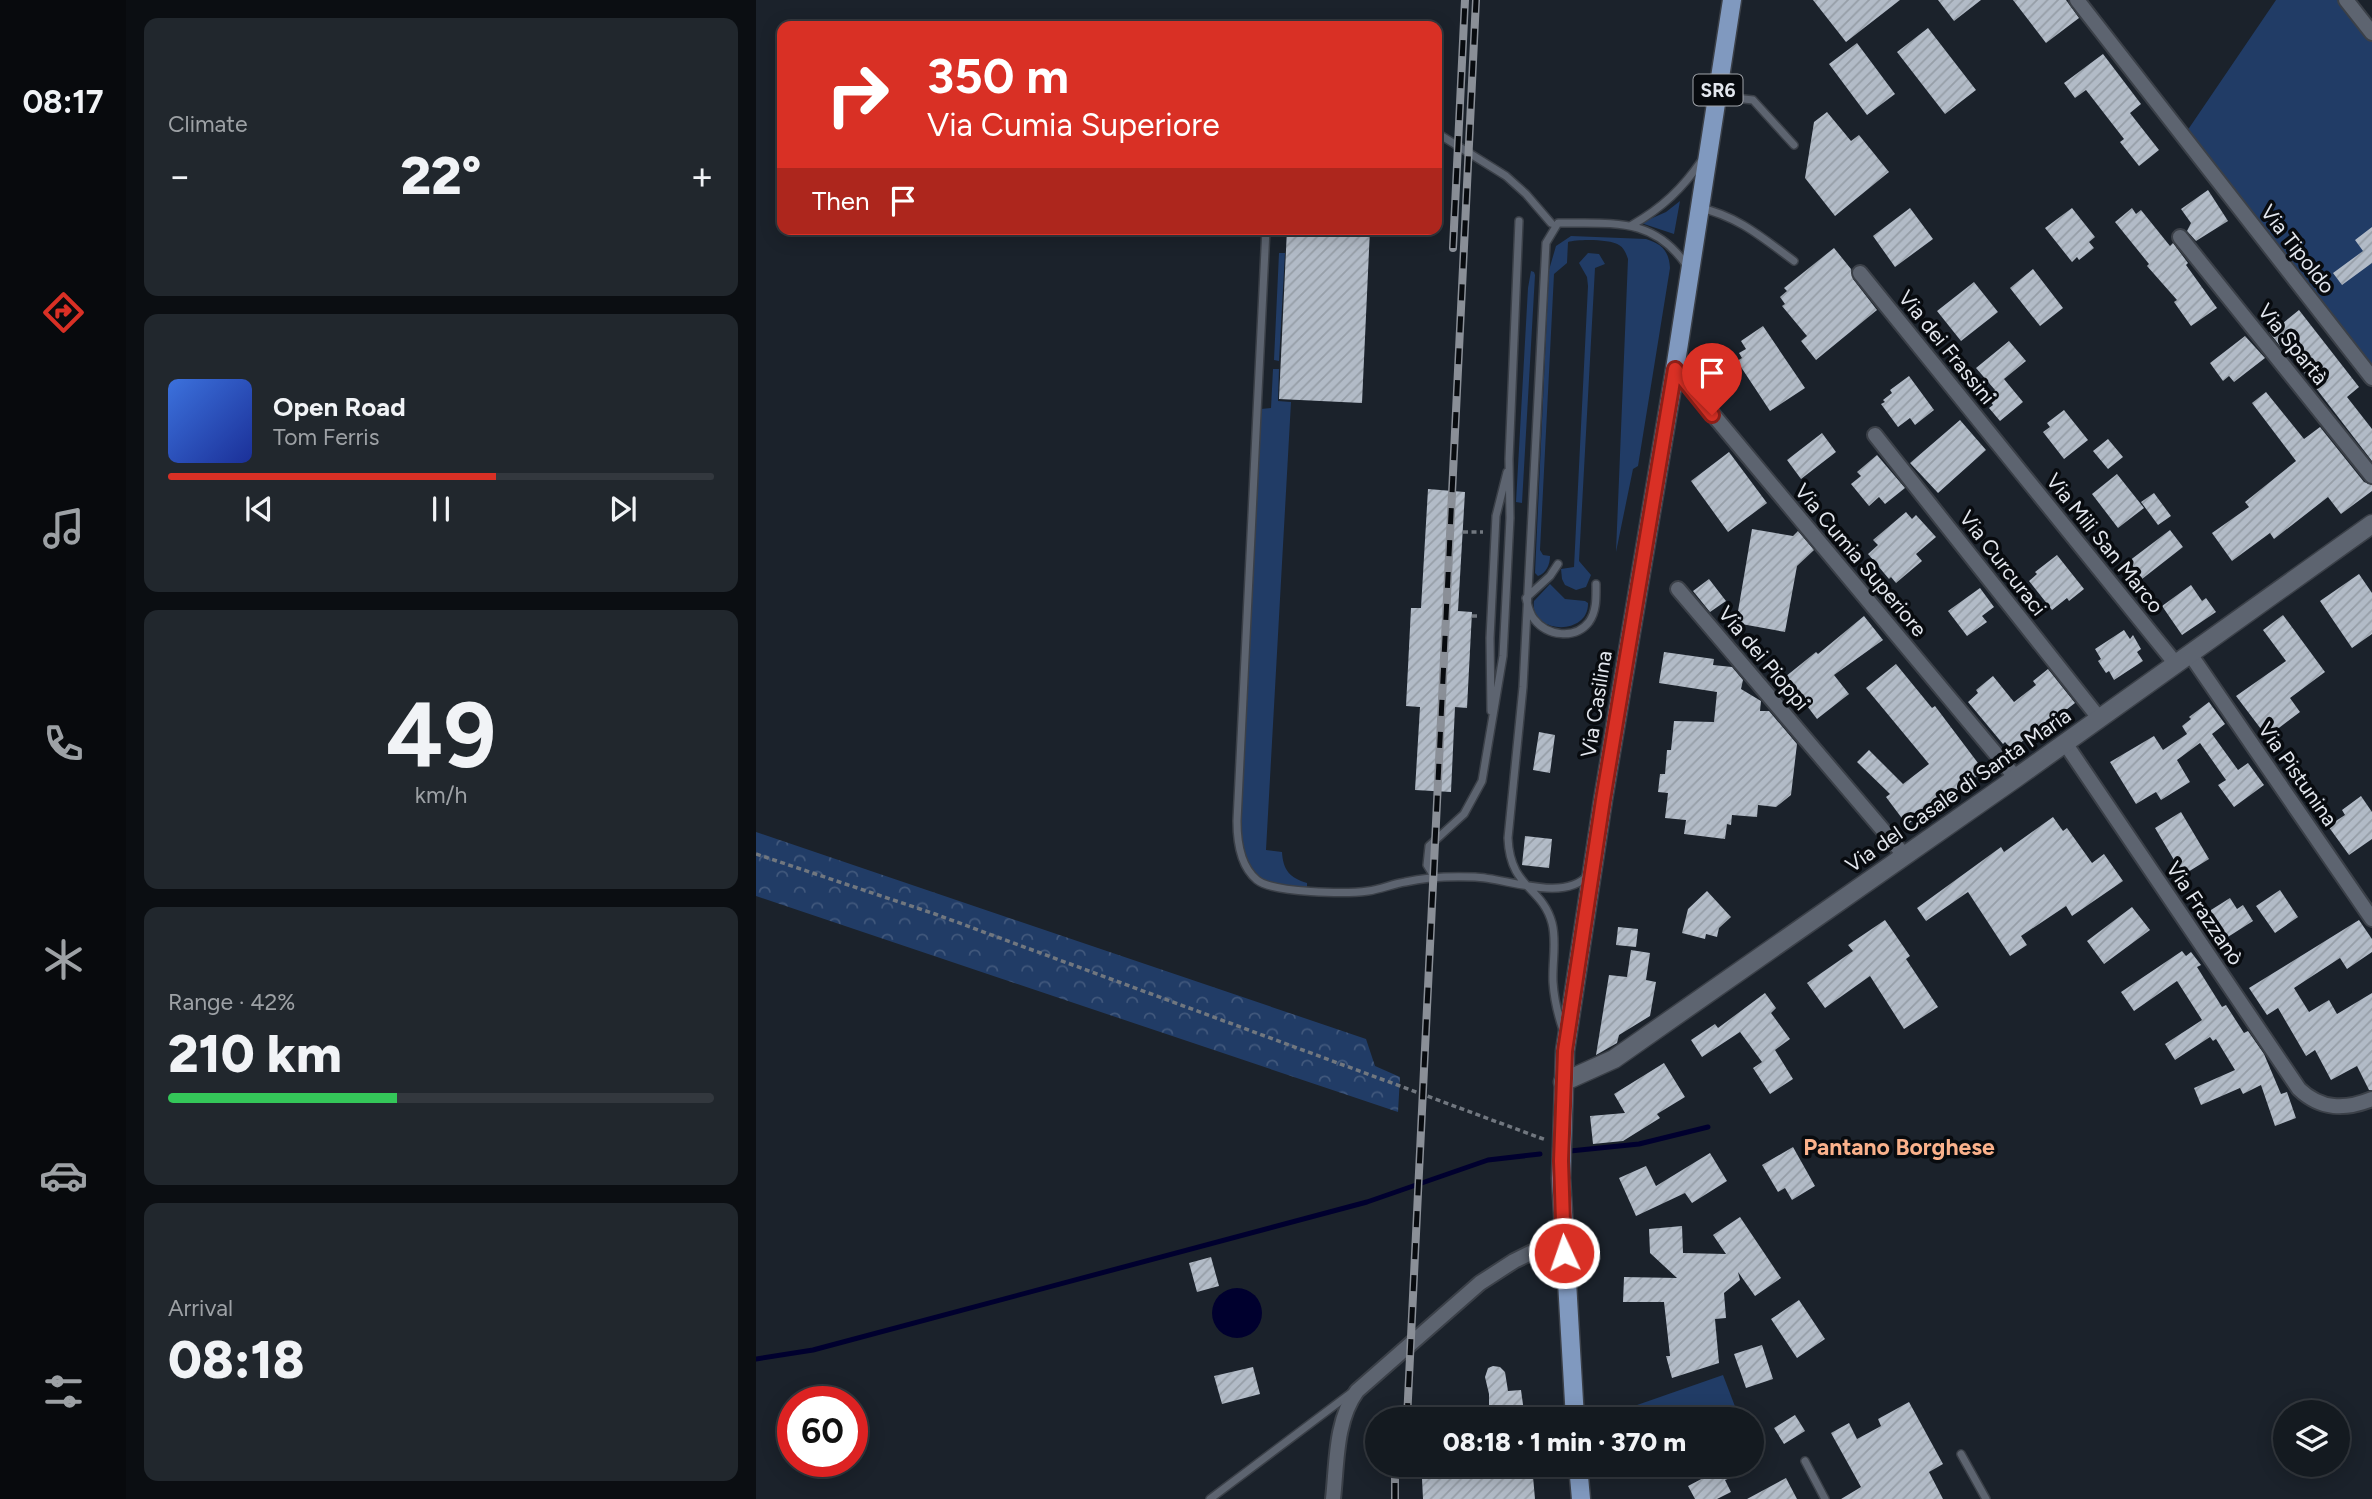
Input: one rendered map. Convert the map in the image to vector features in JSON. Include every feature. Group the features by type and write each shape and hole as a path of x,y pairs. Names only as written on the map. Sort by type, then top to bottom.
{"main road":[{"name":"Via Casilina","path":"1574,1407 1563,1237 1561,1146 1566,1041 1675,369 1731,0"},
{"path":"1579,1477 1581,1499"}],"street":[{"name":"Via Tipoldo","path":"2077,0 2372,378"},
{"path":"2346,0 2372,33"},
{"name":"Via Spartà","path":"2180,237 2372,476"},
{"name":"Via dei Frassini","path":"1860,273 2001,447"},
{"name":"Via Cumia Superiore","path":"1675,369 2016,778"},
{"name":"Via Curcuraci","path":"1875,435 2099,718"},
{"name":"Via Mili San Marco","path":"2001,447 2183,659"},
{"name":"Via del Casale di Santa Maria","path":"1563,1082 1614,1059 2016,778 2372,524"},
{"name":"Via dei Pioppi","path":"1678,589 1905,856"},
{"name":"Via Pistunina","path":"2183,659 2372,919"},
{"name":"Via Frazzanò","path":"2065,743 2296,1085 2314,1102 2325,1106 2343,1107 2372,1099"},
{"path":"1333,1499 1342,1423 1351,1400 1360,1387 1480,1283 1514,1261 1563,1237"}],"lane":[{"path":"1717,96 1753,100 1794,145"},
{"path":"1442,136 1506,176 1551,223"},
{"path":"1632,225 1654,212 1680,190 1709,149"},
{"path":"1700,208 1718,212 1747,226 1794,261"},
{"path":"1435,878 1427,865 1429,846 1457,821 1474,798 1485,771 1503,656 1519,221"},
{"path":"1566,1041 1554,992 1555,944 1552,922 1539,899 1525,885 1511,863 1508,838 1523,687 1546,243 1558,223 1632,225 1664,240 1679,254 1690,270"},
{"path":"1266,235 1237,821 1239,847 1244,862 1258,881 1274,888 1352,892 1435,878 1482,877 1525,885 1567,887 1585,879 1592,871"},
{"path":"1492,729 1490,658 1496,516 1510,459"},
{"path":"1526,598 1550,576 1558,564"},
{"path":"1526,598 1530,613 1540,626 1559,634 1569,634 1580,630 1588,622 1595,609 1597,584"},
{"path":"1210,1499 1360,1387"},
{"path":"1961,1454 1986,1499"},
{"path":"1805,1461 1825,1499"}],"path":[{"path":"1463,532 1485,532"},
{"path":"1472,616 1480,616"},
{"path":"756,854 935,914 1561,1146"}],"green space":[{"path":"2276,0 2347,0 2372,31 2372,378 2183,137"},
{"path":"1680,201 1674,234 1641,223 1666,212"},
{"path":"1571,236 1646,239 1664,249 1670,268 1638,466 1633,469 1616,552 1628,259 1622,248 1615,243 1594,240 1568,242 1567,263 1554,274 1540,550 1543,555 1550,556 1547,568 1538,576 1535,573 1549,270 1556,246"},
{"path":"1279,253 1285,253 1279,361 1274,360"},
{"path":"1588,253 1599,254 1605,264 1595,268 1579,561 1591,575 1586,587 1576,590 1565,585 1561,569 1574,567 1588,286 1587,277 1579,263"},
{"path":"1531,271 1535,275 1522,503 1516,502"},
{"path":"1273,369 1279,369 1278,401 1291,402 1266,850 1282,852 1288,872 1307,883 1307,887 1301,888 1278,886 1258,877 1248,866 1239,841 1261,409 1271,408"},
{"path":"1550,584 1565,599 1588,603 1586,614 1579,622 1560,627 1540,620 1535,612 1534,601"},
{"path":"756,832 1366,1039 1375,1066 1400,1077 1398,1112 756,896"},
{"path":"1723,1375 1735,1407 1631,1407"}],"shaded area":[{"path":"1237,1288 1255,1295 1262,1313 1255,1331 1237,1338 1219,1331 1212,1313 1219,1295"}],"building":[{"path":"1813,0 1900,0 1846,42"},
{"path":"1938,0 1981,0 1954,21"},
{"path":"2013,0 2066,0 2079,18 2046,43"},
{"path":"1928,28 1976,90 1945,114 1897,52"},
{"path":"1857,43 1895,94 1867,115 1829,64"},
{"path":"2103,54 2141,104 2130,113 2159,150 2139,166 2120,142 2124,139 2086,90 2075,98 2064,83"},
{"path":"1827,112 1851,141 1859,135 1889,172 1835,216 1805,178 1814,122"},
{"path":"2208,190 2228,221 2196,241 2187,231 2191,223 2181,209"},
{"path":"1910,208 1933,239 1895,267 1873,236"},
{"path":"2072,208 2095,237 2089,242 2094,248 2072,262 2045,228"},
{"path":"2132,208 2136,214 2141,210 2170,246 2173,243 2217,308 2191,326 2174,302 2177,300 2147,266 2149,264 2115,222"},
{"path":"2372,227 2372,263 2342,285 2333,273 2363,251 2355,240"},
{"path":"1287,235 1370,235 1362,403 1279,399"},
{"path":"1834,248 1877,310 1816,360 1801,341 1807,336 1782,306 1785,304 1780,297 1787,291 1784,288"},
{"path":"2033,269 2063,308 2040,326 2010,288"},
{"path":"1974,282 1998,312 1961,341 1937,311"},
{"path":"2299,310 2359,387 2347,397 2372,429 2372,461 2282,344 2280,346 2269,332"},
{"path":"1763,326 1805,388 1770,411 1737,361 1742,358 1739,353 1746,349 1741,341"},
{"path":"2245,336 2265,358 2234,382 2229,376 2223,381 2210,363"},
{"path":"2009,341 2026,361 2004,379 2023,402 2000,421 1989,408 1993,405 1987,397 1995,390 1976,368"},
{"path":"1909,376 1934,410 1915,425 1910,418 1898,427 1881,404 1892,393 1890,390"},
{"path":"2266,392 2304,439 2320,427 2364,482 2372,485 2372,491 2341,514 2328,497 2274,539 2270,533 2232,561 2212,533 2249,507 2245,502 2296,461 2252,403"},
{"path":"2064,410 2088,440 2064,459 2043,432 2050,427 2047,423"},
{"path":"1960,420 1986,450 1938,493 1910,463"},
{"path":"1822,433 1836,452 1801,479 1787,460"},
{"path":"2108,439 2123,457 2108,469 2093,451"},
{"path":"1729,452 1767,503 1728,532 1691,481"},
{"path":"1877,455 1905,488 1885,504 1879,497 1869,506 1851,484 1861,476 1857,472"},
{"path":"2117,474 2144,508 2118,528 2092,494"},
{"path":"1428,489 1465,492 1458,611 1472,612 1467,708 1455,707 1451,792 1415,790 1420,707 1406,706 1411,608 1421,608"},
{"path":"2154,493 2171,516 2158,525 2141,502"},
{"path":"1906,512 1912,519 1916,515 1936,537 1916,554 1922,561 1896,583 1891,577 1889,579 1868,554 1878,545 1873,540"},
{"path":"1752,529 1793,536 1798,531 1814,550 1797,566 1785,632 1736,623"},
{"path":"2170,530 2183,547 2142,579 2129,561"},
{"path":"2057,555 2084,589 2052,610 2029,581 2037,574 2035,572"},
{"path":"2359,574 2372,593 2372,634 2352,648 2320,601"},
{"path":"1709,579 1726,601 1710,612 1693,591"},
{"path":"2191,585 2202,601 2206,598 2216,612 2182,635 2162,606"},
{"path":"1980,588 1994,607 1982,616 1987,622 1967,636 1948,611"},
{"path":"2283,615 2325,672 2290,698 2300,712 2267,737 2236,696 2286,661 2263,630"},
{"path":"1864,616 1883,640 1834,675 1849,694 1817,719 1785,677"},
{"path":"2124,630 2130,639 2133,635 2141,649 2137,652 2143,661 2114,680 2098,661 2101,659 2095,649"},
{"path":"1664,652 1714,659 1713,665 1732,667 1743,680 1741,689 1761,701 1760,711 1769,711 1797,744 1791,795 1776,807 1758,805 1757,817 1732,815 1731,825 1727,824 1725,839 1684,834 1686,820 1665,818 1668,793 1658,792 1660,774 1665,774 1667,750 1671,750 1674,721 1714,722 1717,692 1659,683"},
{"path":"1896,664 1932,708 1935,706 1984,771 1955,792 1953,789 1907,825 1886,797 1890,794 1857,762 1869,750 1903,784 1929,764 1866,688"},
{"path":"2048,669 2075,703 2066,710 2068,713 2051,727 2047,721 2012,750 2005,742 2003,744 1968,702 1978,693 1976,690 1993,676 2014,702 2036,685 2033,681"},
{"path":"2209,702 2225,724 2212,734 2238,770 2248,763 2264,785 2234,807 2218,785 2226,780 2200,743 2177,760 2190,782 2161,800 2156,792 2136,804 2110,762 2154,736 2163,750 2187,734 2182,726"},
{"path":"1539,732 1555,735 1550,773 1533,770"},
{"path":"2361,796 2372,812 2372,839 2349,855 2328,826 2345,815 2342,810"},
{"path":"2181,812 2209,859 2183,875 2155,828"},
{"path":"2053,817 2063,831 2067,828 2092,863 2104,854 2123,881 2072,916 2066,906 2021,936 2027,945 2010,956 1968,892 1926,921 1917,908 2001,847 2004,852"},
{"path":"1525,836 1552,839 1549,868 1522,865"},
{"path":"2280,890 2298,917 2275,933 2256,906"},
{"path":"1707,891 1731,917 1719,928 1717,937 1706,934 1705,939 1682,933 1688,909"},
{"path":"2230,898 2237,909 2243,905 2253,921 2220,942 2203,915"},
{"path":"2132,907 2150,930 2104,964 2087,941"},
{"path":"1885,920 1910,956 1906,959 1938,1007 1904,1029 1870,976 1825,1008 1807,983 1853,951 1848,945"},
{"path":"2359,920 2372,939 2372,952 2347,969 2340,958 2294,988 2309,1012 2329,1000 2337,1014 2372,993 2372,1090 2369,1090 2357,1066 2331,1080 2315,1050 2306,1056 2278,1008 2267,1015 2249,988"},
{"path":"1618,927 1638,929 1636,947 1616,945"},
{"path":"1631,950 1650,953 1646,980 1656,982 1650,1016 1619,1035 1617,1043 1596,1055 1609,975 1627,977"},
{"path":"2182,951 2186,956 2191,952 2201,965 2197,967 2222,1007 2226,1005 2244,1033 2248,1031 2264,1054 2281,1094 2287,1092 2296,1118 2275,1126 2261,1085 2243,1094 2240,1088 2201,1105 2194,1088 2235,1070 2216,1039 2213,1041 2210,1037 2175,1060 2165,1044 2202,1020 2177,981 2134,1011 2121,992"},
{"path":"1765,993 1776,1008 1771,1013 1790,1039 1775,1050 1793,1079 1770,1094 1753,1068 1762,1062 1740,1032 1702,1057 1691,1040 1715,1024 1718,1028"},
{"path":"1664,1063 1685,1097 1657,1114 1660,1118 1623,1141 1593,1144 1590,1116 1625,1113 1614,1094"},
{"path":"1793,1147 1815,1186 1792,1200 1785,1188 1778,1192 1762,1165"},
{"path":"1710,1153 1727,1181 1692,1203 1685,1193 1636,1216 1619,1178 1646,1166 1656,1186"},
{"path":"1740,1217 1781,1278 1755,1296 1738,1272 1740,1280 1724,1293 1726,1318 1715,1319 1719,1363 1672,1378 1666,1356 1670,1356 1664,1302 1623,1302 1624,1277 1677,1278 1650,1253 1649,1229 1682,1226 1683,1253 1726,1254 1713,1235"},
{"path":"1211,1257 1219,1286 1197,1292 1189,1263"},
{"path":"1799,1300 1825,1339 1797,1358 1771,1319"},
{"path":"1762,1345 1773,1379 1746,1388 1734,1354"},
{"path":"1253,1367 1260,1394 1222,1404 1214,1376"},
{"path":"1500,1367 1505,1372 1508,1391 1521,1390 1523,1407 1489,1407 1485,1377 1488,1368"},
{"path":"1909,1402 1943,1464 1929,1472 1943,1499 1841,1499 1861,1487 1831,1433 1849,1423 1857,1439 1881,1426 1878,1419"},
{"path":"1795,1415 1805,1431 1784,1444 1774,1428"},
{"path":"1533,1477 1535,1499 1423,1499 1422,1479"},
{"path":"1705,1477 1729,1477 1725,1480 1731,1492 1717,1499 1695,1499 1688,1486"},
{"path":"1786,1478 1797,1499 1747,1499"}],"waterway":[{"path":"1570,1151 1639,1144 1708,1127"},
{"path":"756,1359 813,1350 1367,1202 1488,1160 1540,1154"}],"railway":[{"path":"1453,248 1465,0"},
{"path":"1408,1407 1476,0"},
{"path":"1395,1477 1395,1499"}],"district":[{"name":"Pantano Borghese","path":"1899,1147"}],"route":[{"path":"1564,1253 1561,1161 1565,1051 1603,800 1675,369 1712,415"}]}
